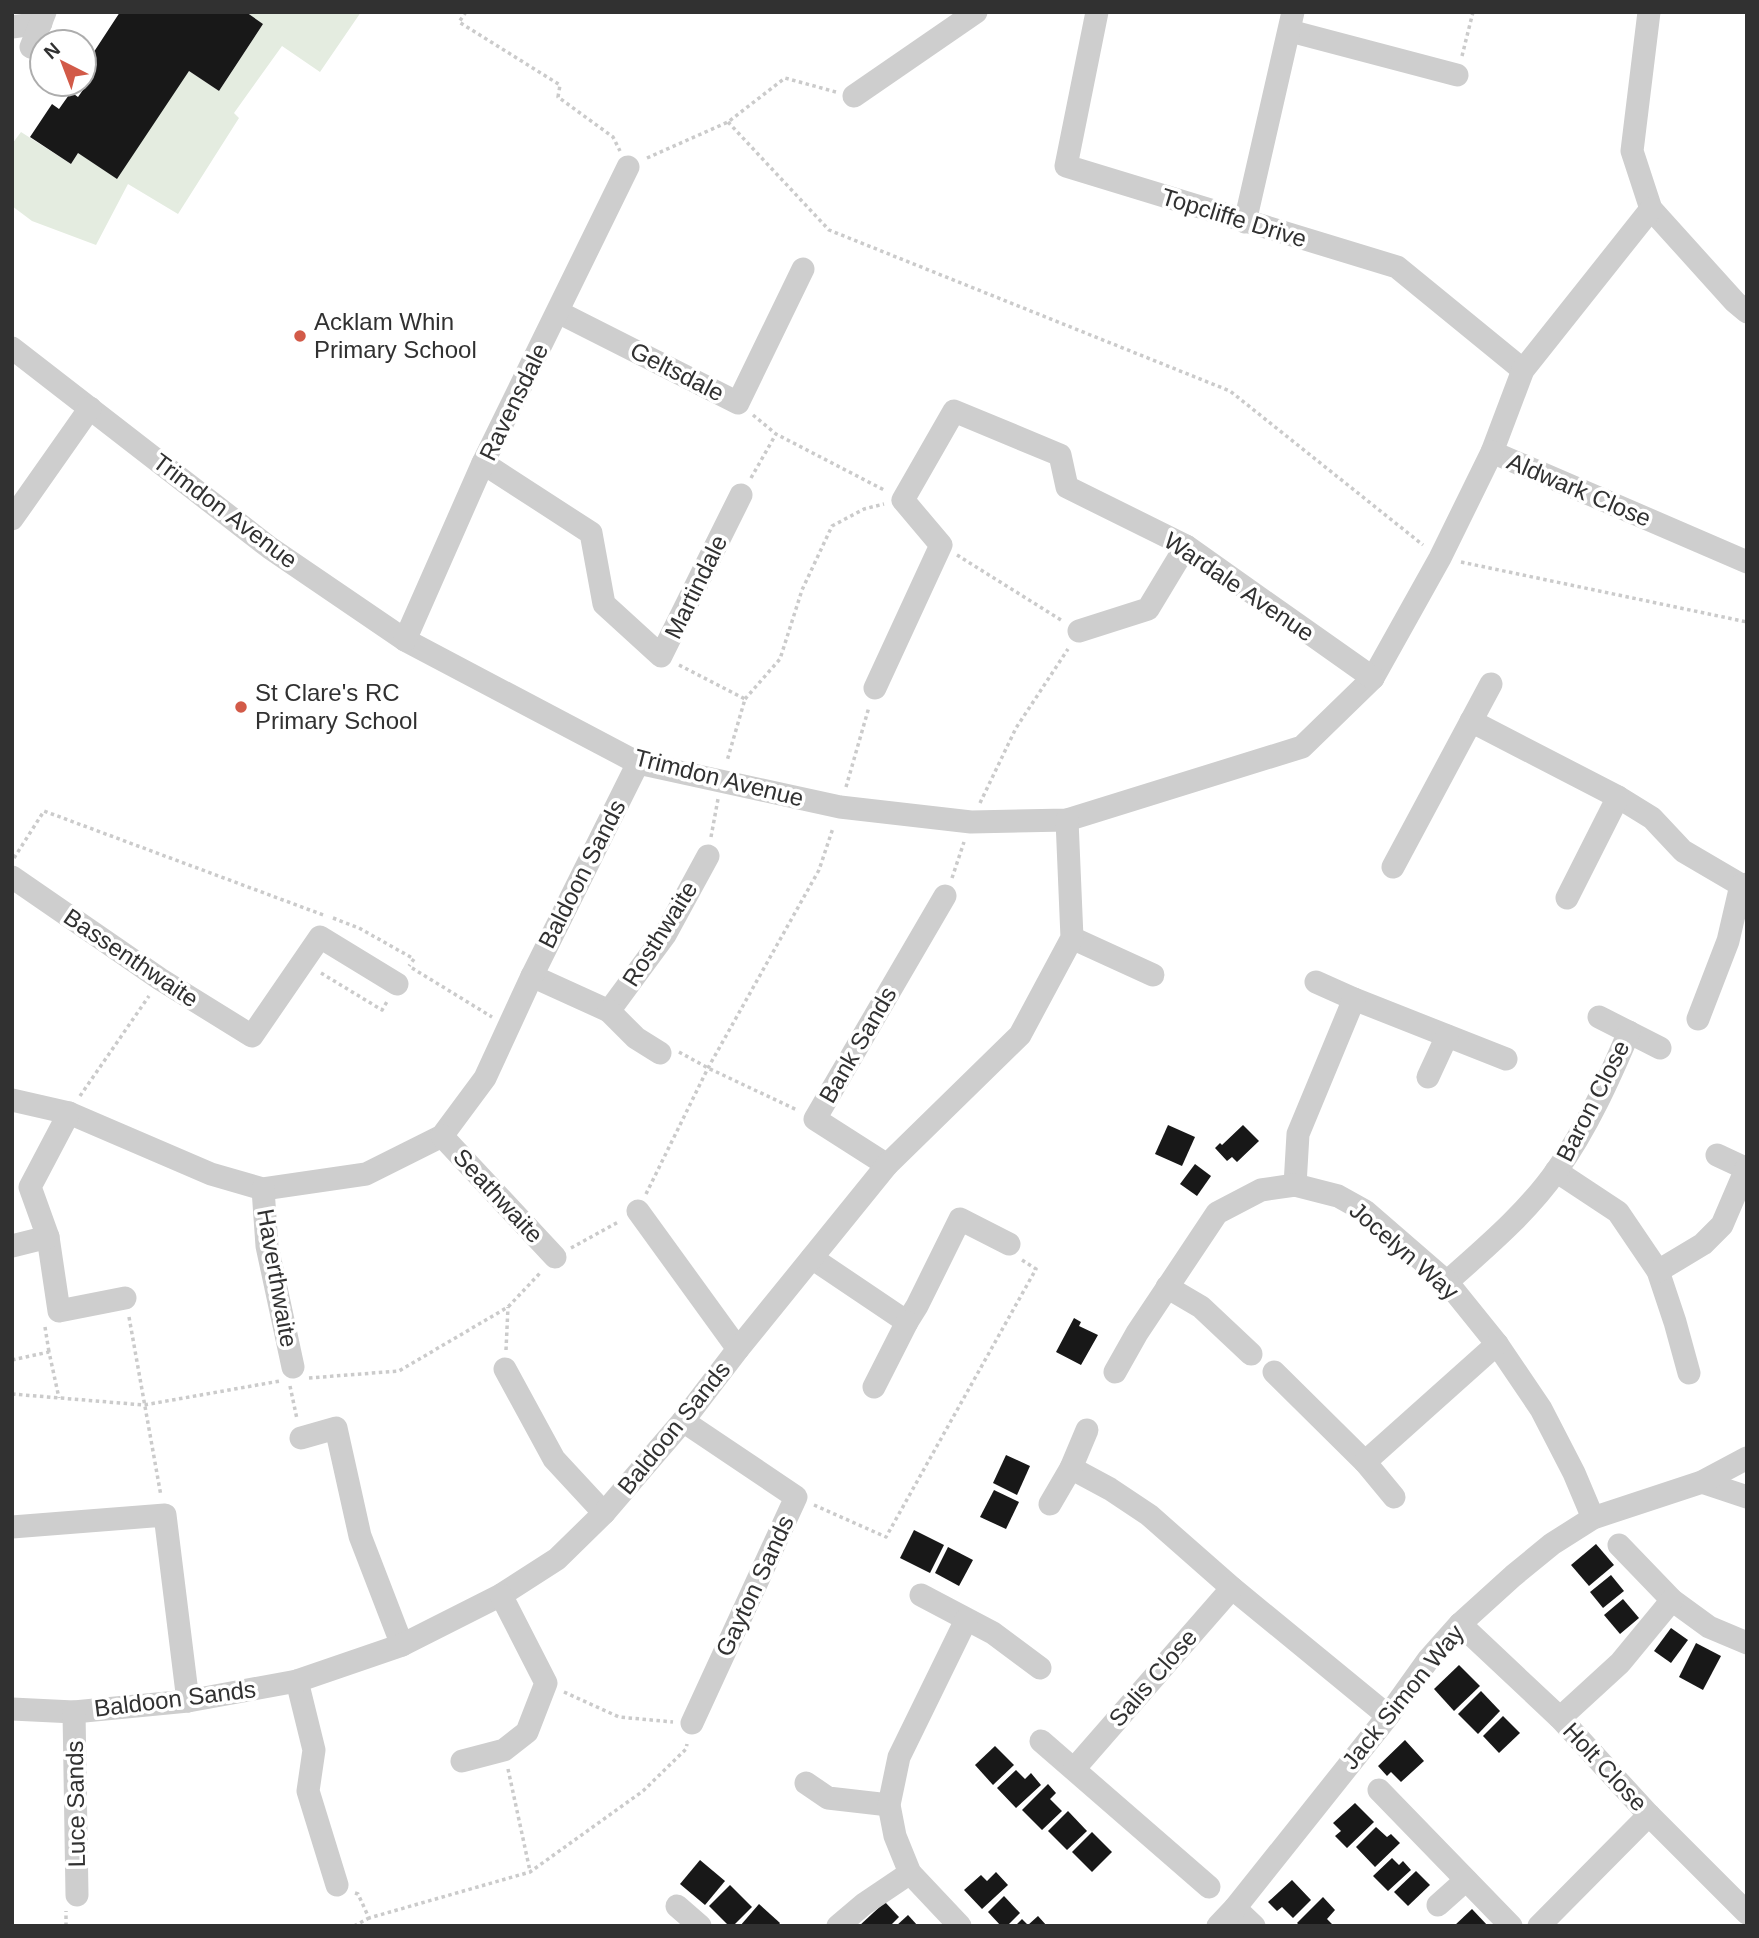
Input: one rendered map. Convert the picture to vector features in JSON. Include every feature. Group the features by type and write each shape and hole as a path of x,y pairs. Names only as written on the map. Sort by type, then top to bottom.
{"street":[{"path":"854,96 976,12"},
{"name":"Topcliffe Drive","path":"1097,12 1066,166 1397,267 1523,370"},
{"path":"1649,12 1632,151 1651,209 1743,301"},
{"path":"12,27 43,18"},
{"path":"1245,222 1291,22 1457,75"},
{"name":"Ravensdale","path":"405,640 483,463 628,167"},
{"name":"Aldwark Close","path":"1651,209 1523,370 1492,452 1747,562"},
{"name":"Geltsdale","path":"558,312 737,403 803,269"},
{"name":"Trimdon Avenue","path":"12,348 270,548 405,640 638,763 840,807 971,822 1068,820 1302,747 1373,678 1440,558 1492,452"},
{"path":"12,519 90,408"},
{"name":"Wardale Avenue","path":"903,500 954,411 1060,455 1067,488 1186,546 1373,678"},
{"name":"Martindale","path":"483,463 590,533 604,604 662,656 741,495"},
{"path":"875,688 941,545 903,500"},
{"path":"1079,631 1148,609 1186,546"},
{"path":"1393,867 1491,684"},
{"path":"1471,721 1618,797 1652,818 1683,852 1744,885 1728,941 1698,1019"},
{"name":"Baldoon Sands","path":"12,1100 69,1113 211,1174 263,1189 366,1174 442,1136 485,1078 531,976 638,763"},
{"path":"1567,898 1618,797"},
{"path":"1068,820 1072,938 1153,975"},
{"name":"Rosthwaite","path":"610,1011 665,935 708,856"},
{"name":"Bassenthwaite","path":"12,877 160,979 252,1036 320,937 403,975"},
{"name":"Bank Sands","path":"887,1165 815,1119 945,896"},
{"name":"Baldoon Sands","path":"12,1709 74,1712 188,1702 297,1681 402,1645 501,1595 557,1559 604,1513 683,1421 887,1165 1020,1035 1072,938"},
{"name":"Rosthwaite","path":"531,976 610,1011 636,1038 660,1053"},
{"path":"1317,982 1506,1059"},
{"path":"1294,1185 1298,1134 1354,999"},
{"name":"Baron Close","path":"1599,1017 1660,1048"},
{"name":"Baron Close","path":"1447,1282 1503,1231 1556,1171 1607,1084 1629,1031"},
{"path":"1428,1077 1447,1036"},
{"path":"69,1113 30,1187 48,1237 59,1311 125,1298"},
{"name":"Seathwaite","path":"442,1136 555,1257"},
{"path":"1658,1271 1703,1244 1722,1225 1747,1169 1717,1155"},
{"name":"Baron Close","path":"1556,1171 1618,1212 1658,1271 1689,1373"},
{"name":"Jocelyn Way","path":"1115,1372 1137,1333 1217,1213 1261,1190 1294,1185 1338,1196 1364,1211 1447,1282 1497,1344 1541,1409 1574,1473 1593,1518"},
{"name":"Haverthwaite","path":"263,1189 267,1245 291,1373"},
{"path":"638,1211 738,1349"},
{"path":"874,1387 960,1219 1009,1244"},
{"path":"12,1246 48,1237"},
{"path":"812,1258 908,1322"},
{"path":"1167,1287 1201,1307 1251,1354"},
{"path":"1365,1462 1497,1344"},
{"path":"505,1369 554,1459 604,1513"},
{"path":"1274,1372 1320,1415 1394,1497"},
{"name":"Gayton Sands","path":"683,1421 796,1497 692,1723"},
{"path":"301,1438 336,1428 360,1536 402,1645"},
{"path":"1050,1504 1071,1468 1087,1430"},
{"name":"Jack Simon Way","path":"1218,1926 1388,1716 1428,1660 1460,1624 1552,1544 1593,1518 1702,1482 1747,1458"},
{"path":"1071,1468 1110,1489 1149,1515 1232,1588 1388,1716"},
{"path":"1702,1482 1747,1497"},
{"path":"12,1527 164,1515 188,1702"},
{"path":"1619,1545 1672,1600 1709,1627 1747,1643"},
{"name":"Salis Close","path":"1074,1769 1232,1588"},
{"path":"463,1761 504,1750 527,1732 546,1683 501,1595"},
{"path":"921,1595 993,1633 1040,1668"},
{"path":"1560,1718 1620,1663 1672,1600"},
{"path":"960,1926 910,1873 895,1836 889,1805 899,1757 966,1620"},
{"name":"Holt Close","path":"1460,1624 1560,1718 1650,1815 1747,1913"},
{"path":"297,1681 314,1750 308,1791 337,1885"},
{"name":"Luce Sands","path":"74,1712 77,1895"},
{"path":"1041,1741 1209,1887"},
{"path":"806,1783 828,1798 889,1805"},
{"path":"1378,1790 1511,1926"},
{"path":"1539,1926 1650,1815"},
{"path":"838,1926 864,1904 910,1873"},
{"path":"1438,1905 1466,1880"},
{"path":"677,1906 700,1926"},
{"path":"1235,1908 1254,1926"}],"path":[{"path":"466,12 459,22 559,85 558,97 613,137 628,167 727,122 785,78 854,96"},
{"path":"1457,75 1473,12"},
{"path":"727,122 829,230 1230,391 1440,558 1747,622"},
{"path":"737,403 776,435 903,500"},
{"path":"741,495 776,435"},
{"path":"708,856 721,780 745,699 780,659 802,590 832,526 864,509 903,500"},
{"path":"941,545 1079,631 1016,728 971,822 945,896"},
{"path":"662,656 745,699"},
{"path":"12,1394 144,1405 291,1373 398,1371 508,1307 555,1257 638,1211 708,1068 819,870 875,688"},
{"path":"12,861 44,811 359,928 414,959 403,975"},
{"path":"69,1113 160,979"},
{"path":"660,1053 676,1050 815,1119"},
{"path":"796,1497 886,1537 1036,1269 1021,1260 1009,1244"},
{"path":"125,1298 164,1515"},
{"path":"505,1369 508,1307"},
{"path":"12,1360 49,1352 59,1398"},
{"path":"291,1373 301,1438"},
{"path":"354,1926 369,1918 530,1872 643,1791 686,1749 692,1723 619,1717 546,1683"},
{"path":"504,1750 530,1872"},
{"path":"337,1885 358,1894 369,1918"}],"shaded area":[{"path":"246,12 361,12 320,72 282,46 234,113 239,118 178,214 128,184 96,245 32,221 12,206 12,144 21,132 71,164 78,153 189,71 219,91 263,24"}],"building":[{"path":"120,12 246,12 263,24 219,91 189,71 117,179 78,153 71,164 30,137 52,104 59,109 67,98 98,98 98,46"},
{"path":"1168,1125 1195,1137 1182,1166 1155,1154"},
{"path":"1243,1125 1259,1141 1237,1162 1232,1157 1227,1161 1215,1148 1220,1143 1222,1145"},
{"path":"1195,1164 1211,1176 1197,1196 1180,1184"},
{"path":"1074,1318 1081,1322 1079,1326 1098,1335 1081,1365 1056,1352"},
{"path":"1006,1455 1030,1466 1017,1495 993,1483"},
{"path":"994,1490 1019,1502 1006,1529 980,1517"},
{"path":"914,1530 944,1545 930,1573 900,1558"},
{"path":"1596,1544 1614,1565 1589,1586 1571,1565"},
{"path":"948,1547 973,1560 959,1586 935,1573"},
{"path":"1611,1575 1624,1591 1603,1608 1590,1592"},
{"path":"1623,1599 1639,1618 1620,1634 1604,1615"},
{"path":"1671,1628 1688,1640 1671,1663 1654,1651"},
{"path":"1696,1643 1721,1656 1703,1690 1679,1677"},
{"path":"1459,1665 1480,1686 1454,1711 1434,1689"},
{"path":"1481,1691 1500,1711 1478,1734 1458,1714"},
{"path":"1503,1716 1520,1733 1499,1753 1483,1736"},
{"path":"1405,1740 1424,1761 1401,1782 1391,1772 1387,1776 1378,1766"},
{"path":"995,1746 1014,1765 993,1785 975,1765"},
{"path":"1016,1770 1025,1779 1031,1773 1041,1785 1016,1808 997,1788"},
{"path":"1048,1784 1056,1793 1050,1799 1062,1811 1042,1830 1022,1810"},
{"path":"1355,1803 1374,1822 1347,1848 1335,1836 1341,1831 1333,1823"},
{"path":"1068,1811 1087,1831 1067,1850 1048,1831"},
{"path":"1376,1827 1387,1837 1391,1834 1400,1843 1375,1867 1356,1847"},
{"path":"1092,1832 1112,1852 1092,1872 1072,1852"},
{"path":"1392,1858 1399,1865 1403,1861 1411,1870 1388,1891 1373,1876"},
{"path":"700,1860 725,1881 705,1905 680,1884"},
{"path":"1416,1871 1430,1885 1408,1906 1394,1892"},
{"path":"996,1872 1008,1885 982,1909 964,1890 981,1875 987,1881"},
{"path":"1292,1880 1311,1900 1293,1918 1282,1907 1277,1911 1268,1902"},
{"path":"730,1885 752,1907 733,1926 729,1926 709,1906"},
{"path":"1004,1896 1020,1913 1007,1926 1001,1926 988,1912"},
{"path":"1323,1897 1335,1910 1327,1919 1332,1924 1300,1926 1297,1923"},
{"path":"885,1902 899,1917 890,1926 859,1926"},
{"path":"759,1904 780,1923 778,1926 740,1926"},
{"path":"1472,1909 1488,1926 1454,1926"},
{"path":"908,1915 918,1926 896,1926"},
{"path":"1038,1916 1047,1926 1015,1926 1022,1919 1028,1925"}],"place":[{"name":"Acklam Whin Primary School","path":"300,336"},
{"name":"St Clare's RC Primary School","path":"241,707"}]}
